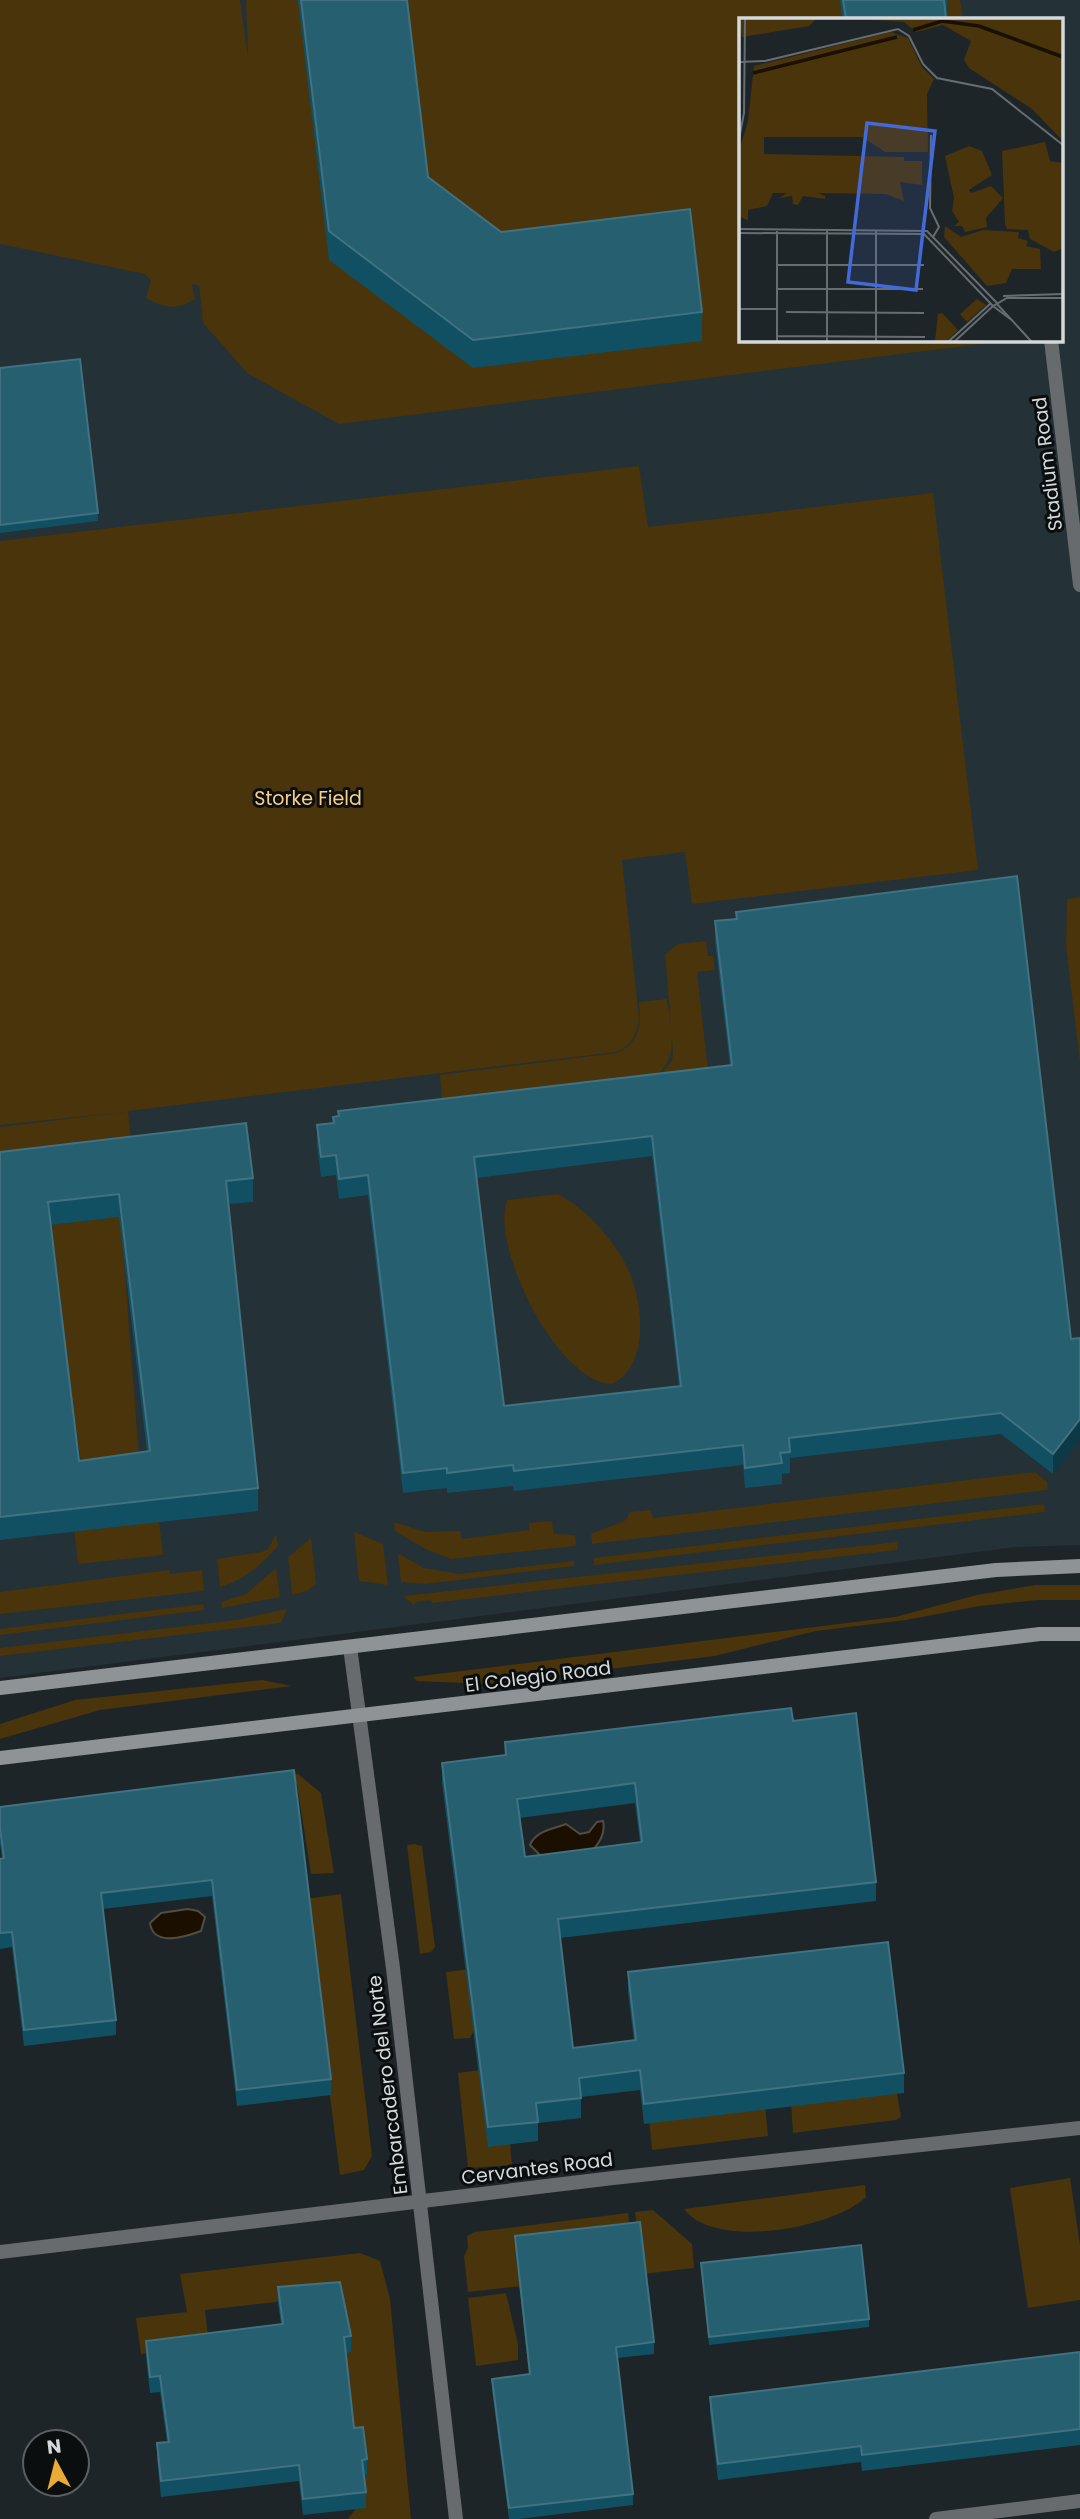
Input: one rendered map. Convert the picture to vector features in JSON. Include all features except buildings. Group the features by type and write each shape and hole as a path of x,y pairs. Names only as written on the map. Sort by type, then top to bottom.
{"main road":[{"path":"0,1688 996,1570 1080,1566"},
{"name":"El Colegio Road","path":"0,1758 1040,1634 1080,1634"}],"street":[{"name":"Stadium Road","path":"1051,341 1080,584"},
{"name":"Embarcadero del Norte","path":"350,1647 361,1717 420,2201 456,2519"},
{"name":"Cervantes Road","path":"0,2252 420,2201 1080,2128"},
{"path":"936,2519 1080,2501"}],"shaded area":[{"path":"0,0 1080,0 1080,1545 1016,1547 0,1678"},
{"path":"603,1821 602,1835 590,1854 542,1857 530,1845 536,1837 550,1829 566,1824 580,1834 589,1832 597,1822"},
{"path":"188,1909 198,1911 205,1917 201,1931 187,1936 163,1938 152,1930 150,1923 161,1913"}],"green space":[{"path":"0,0 240,0 248,58 246,0 960,0 963,18 739,18 739,341 1005,341 339,424 247,373 203,323 199,285 192,284 195,299 176,307 165,306 146,298 151,280 145,274 0,244"},
{"name":"Storke Field","path":"639,466 648,527 933,493 978,870 692,904 685,852 622,860 639,1018 633,1039 616,1052 128,1111 131,1140 0,1155 0,1127 125,1112 0,1125 0,541"},
{"path":"1080,897 1080,1062 1066,946 1067,899"},
{"path":"706,941 708,956 713,956 715,970 697,972 708,1070 659,1076 672,1061 673,1051 665,954 678,944"},
{"path":"667,999 671,1049 665,1066 658,1074 442,1103 440,1075 616,1053 630,1044 637,1033 639,1002"},
{"path":"557,1194 588,1215 606,1235 633,1280 640,1313 638,1347 633,1362 624,1375 612,1384 591,1378 570,1361 551,1338 519,1279 509,1248 504,1221 507,1200"},
{"path":"162,1212 124,1260 140,1470 83,1477 53,1265 9,1230"},
{"path":"1035,1472 1047,1482 1048,1490 592,1544 591,1534 626,1520 630,1512 651,1510 653,1518"},
{"path":"157,1502 163,1555 78,1564 72,1511"},
{"path":"1044,1504 1045,1512 594,1565 594,1558"},
{"path":"394,1522 425,1532 460,1531 462,1539 529,1530 529,1523 552,1522 554,1534 575,1535 576,1546 451,1559 427,1550 395,1531"},
{"path":"354,1532 383,1544 388,1585 359,1581"},
{"path":"276,1534 278,1546 265,1559 245,1576 220,1587 217,1559 261,1552 268,1549"},
{"path":"311,1538 316,1584 307,1591 292,1595 288,1557"},
{"path":"897,1542 898,1550 432,1603 431,1600 416,1602 414,1605 403,1596"},
{"path":"398,1553 424,1568 459,1574 574,1561 574,1566 426,1584 401,1582"},
{"path":"276,1568 280,1597 222,1608 221,1602 246,1594"},
{"path":"169,1570 170,1574 202,1570 204,1591 0,1614 0,1592"},
{"path":"1035,1585 1080,1585 1080,1600 1037,1600 980,1606 906,1620 816,1631 715,1656 487,1684 417,1681 413,1677 895,1617 977,1595"},
{"path":"203,1604 205,1610 0,1635 0,1629"},
{"path":"287,1609 281,1623 0,1656 0,1648 236,1620"},
{"path":"262,1680 292,1686 100,1710 0,1739 0,1724 75,1700"},
{"path":"298,1774 321,1793 334,1873 311,1874 297,1784 113,1804 113,1796"},
{"path":"407,1845 422,1846 435,1947 431,1952 420,1954"},
{"path":"341,1894 372,2156 364,2170 340,2175 305,1899"},
{"path":"471,1969 477,2024 470,2038 454,2039 446,1972"},
{"path":"502,2067 512,2165 468,2168 458,2073"},
{"path":"896,2088 901,2117 896,2120 793,2133 791,2101"},
{"path":"765,2104 768,2136 652,2150 649,2119"},
{"path":"1070,2178 1080,2245 1080,2300 1028,2308 1010,2188"},
{"path":"865,2185 866,2197 850,2208 802,2226 774,2230 746,2232 720,2229 699,2222 684,2209"},
{"path":"653,2210 692,2244 694,2268 643,2274 635,2212"},
{"path":"628,2213 631,2237 522,2286 468,2292 464,2256 468,2248 467,2236 475,2232"},
{"path":"360,2253 380,2261 390,2299 411,2519 348,2519 355,2510 329,2296 205,2310 209,2346 141,2354 136,2318 187,2312 180,2274"},
{"path":"506,2293 518,2344 518,2360 476,2366 468,2298"}]}
